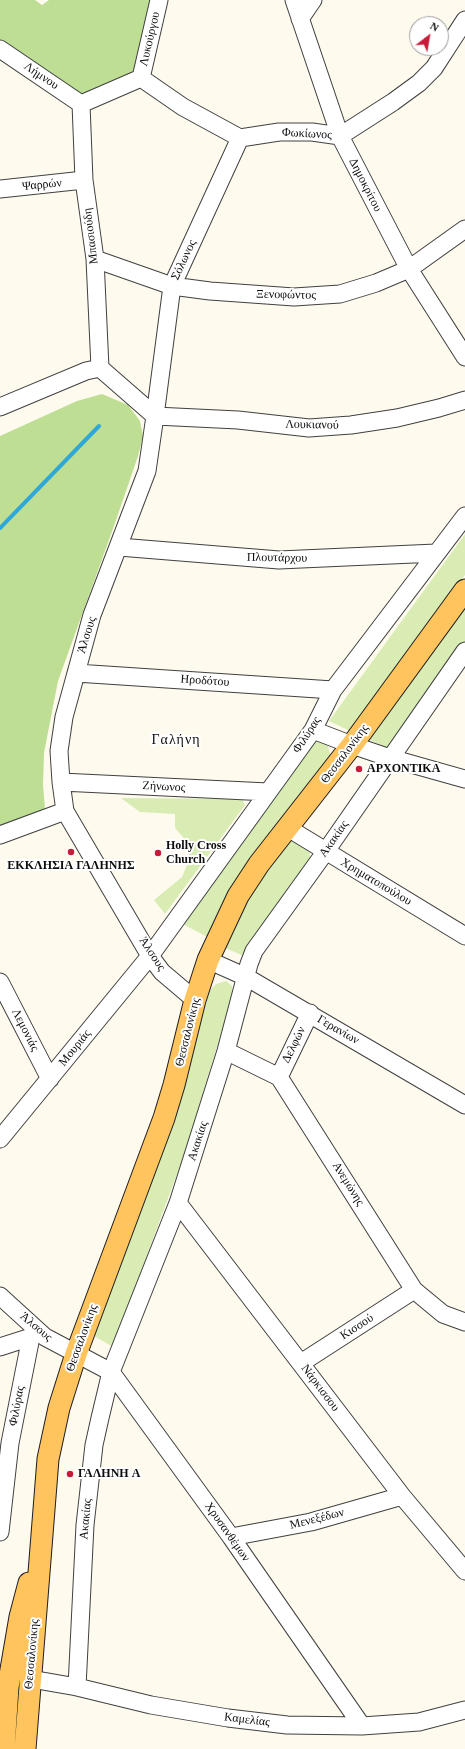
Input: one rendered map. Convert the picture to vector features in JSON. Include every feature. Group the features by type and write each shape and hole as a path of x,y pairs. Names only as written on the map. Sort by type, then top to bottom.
{"main road":[{"name":"Θεσσαλονίκης","path":"24,1749 31,1679 48,1459 59,1408 76,1354 164,1118 208,960 238,896 259,864 352,745 465,590"},
{"name":"Θεσσαλονίκης","path":"4,1749 8,1687 20,1617 41,1536"}],"street":[{"name":"Λυκούργου","path":"141,78 159,0"},
{"name":"Δημοκρίτου","path":"294,0 340,136 409,269 465,356"},
{"path":"300,18 313,0"},
{"name":"Φωκίωνος","path":"240,138 279,132 312,132 340,136 393,102 419,83 434,68 465,20"},
{"name":"Λήμνου","path":"0,49 81,104"},
{"path":"81,104 141,78 183,107 240,138"},
{"name":"Μπασιούδη","path":"81,104 84,180 95,259 100,368"},
{"name":"Σόλωνος","path":"155,416 172,286 240,138"},
{"name":"Ψαρρών","path":"0,189 84,180"},
{"name":"Ξενοφώντος","path":"95,259 172,286 210,291 294,297 340,294 376,283 409,269 465,229"},
{"path":"0,407 86,370 100,368 155,416"},
{"name":"Λουκιανού","path":"155,416 238,420 309,428 351,425 397,418 465,400"},
{"name":"Άλσους","path":"155,416 147,471 92,615 64,717 59,751 61,782 65,811 150,956 162,972 196,1000"},
{"name":"Φιλύρας","path":"150,956 313,730 333,690 465,516"},
{"name":"Πλουτάρχου","path":"119,547 279,560 436,553"},
{"name":"Ακακίας","path":"77,1687 85,1525 94,1445 111,1372 178,1203 226,1051 249,964 254,951 326,851 465,651"},
{"name":"Ηροδότου","path":"76,672 333,690"},
{"path":"313,730 390,758 465,779"},
{"name":"Ζήνωνος","path":"61,782 268,792"},
{"path":"0,835 65,811"},
{"name":"Χρηματοπούλου","path":"288,828 465,936"},
{"name":"Μουριάς","path":"0,1139 150,956"},
{"name":"Γερανίων","path":"208,960 246,977 310,1013 465,1105"},
{"name":"Λεμονιάς","path":"0,982 50,1079"},
{"name":"Δελφών","path":"279,1077 310,1013"},
{"path":"226,1051 279,1077"},
{"name":"Ανεμώνης","path":"279,1077 414,1290 443,1314 465,1322"},
{"name":"Νάρκισσου","path":"178,1203 402,1496 465,1571"},
{"name":"Κισσού","path":"301,1363 414,1290"},
{"name":"Άλσους","path":"0,1296 34,1334 76,1354"},
{"path":"0,1347 34,1334"},
{"name":"Φιλύρας","path":"0,1532 10,1443 34,1334"},
{"name":"Χρυσανθέμων","path":"76,1354 111,1372 231,1537 362,1726"},
{"name":"Μενεξέδων","path":"231,1537 311,1522 402,1496"},
{"name":"Καμελίας","path":"31,1679 77,1687 151,1705 228,1718 287,1725 362,1726 419,1722 465,1710"}],"green space":[{"path":"0,0 35,0 42,5 49,0 158,0 149,62 78,104 0,44"},
{"path":"102,394 128,405 140,421 143,436 138,456 114,526 58,681 44,753 43,785 45,810 0,828 0,436 77,401"},
{"path":"465,534 465,575 350,731 329,721"},
{"path":"465,605 465,644 390,749 368,739"},
{"path":"317,739 327,742 331,758 209,938 181,923 311,742"},
{"path":"121,798 242,799 245,805 165,914 154,900 182,877 189,860 189,844 175,828 175,814 140,812"},
{"path":"297,838 309,847 310,858 304,870 244,956 225,948 245,905 264,873 285,844"},
{"path":"226,981 232,986 232,997 184,1155 113,1347 94,1336 161,1152 210,990 216,984"}],"waterway":[{"path":"0,528 99,426"}],"place":[{"name":"ΑΡΧΟΝΤΙΚΑ","path":"359,769"},
{"name":"ΕΚΚΛΗΣΙΑ ΓΑΛΗΝΗΣ","path":"71,852"},
{"name":"Holly Cross Church","path":"158,853"},
{"name":"ΓΑΛΗΝΗ Α","path":"70,1474"}],"district":[{"name":"Γαλήνη","path":"176,740"}]}
